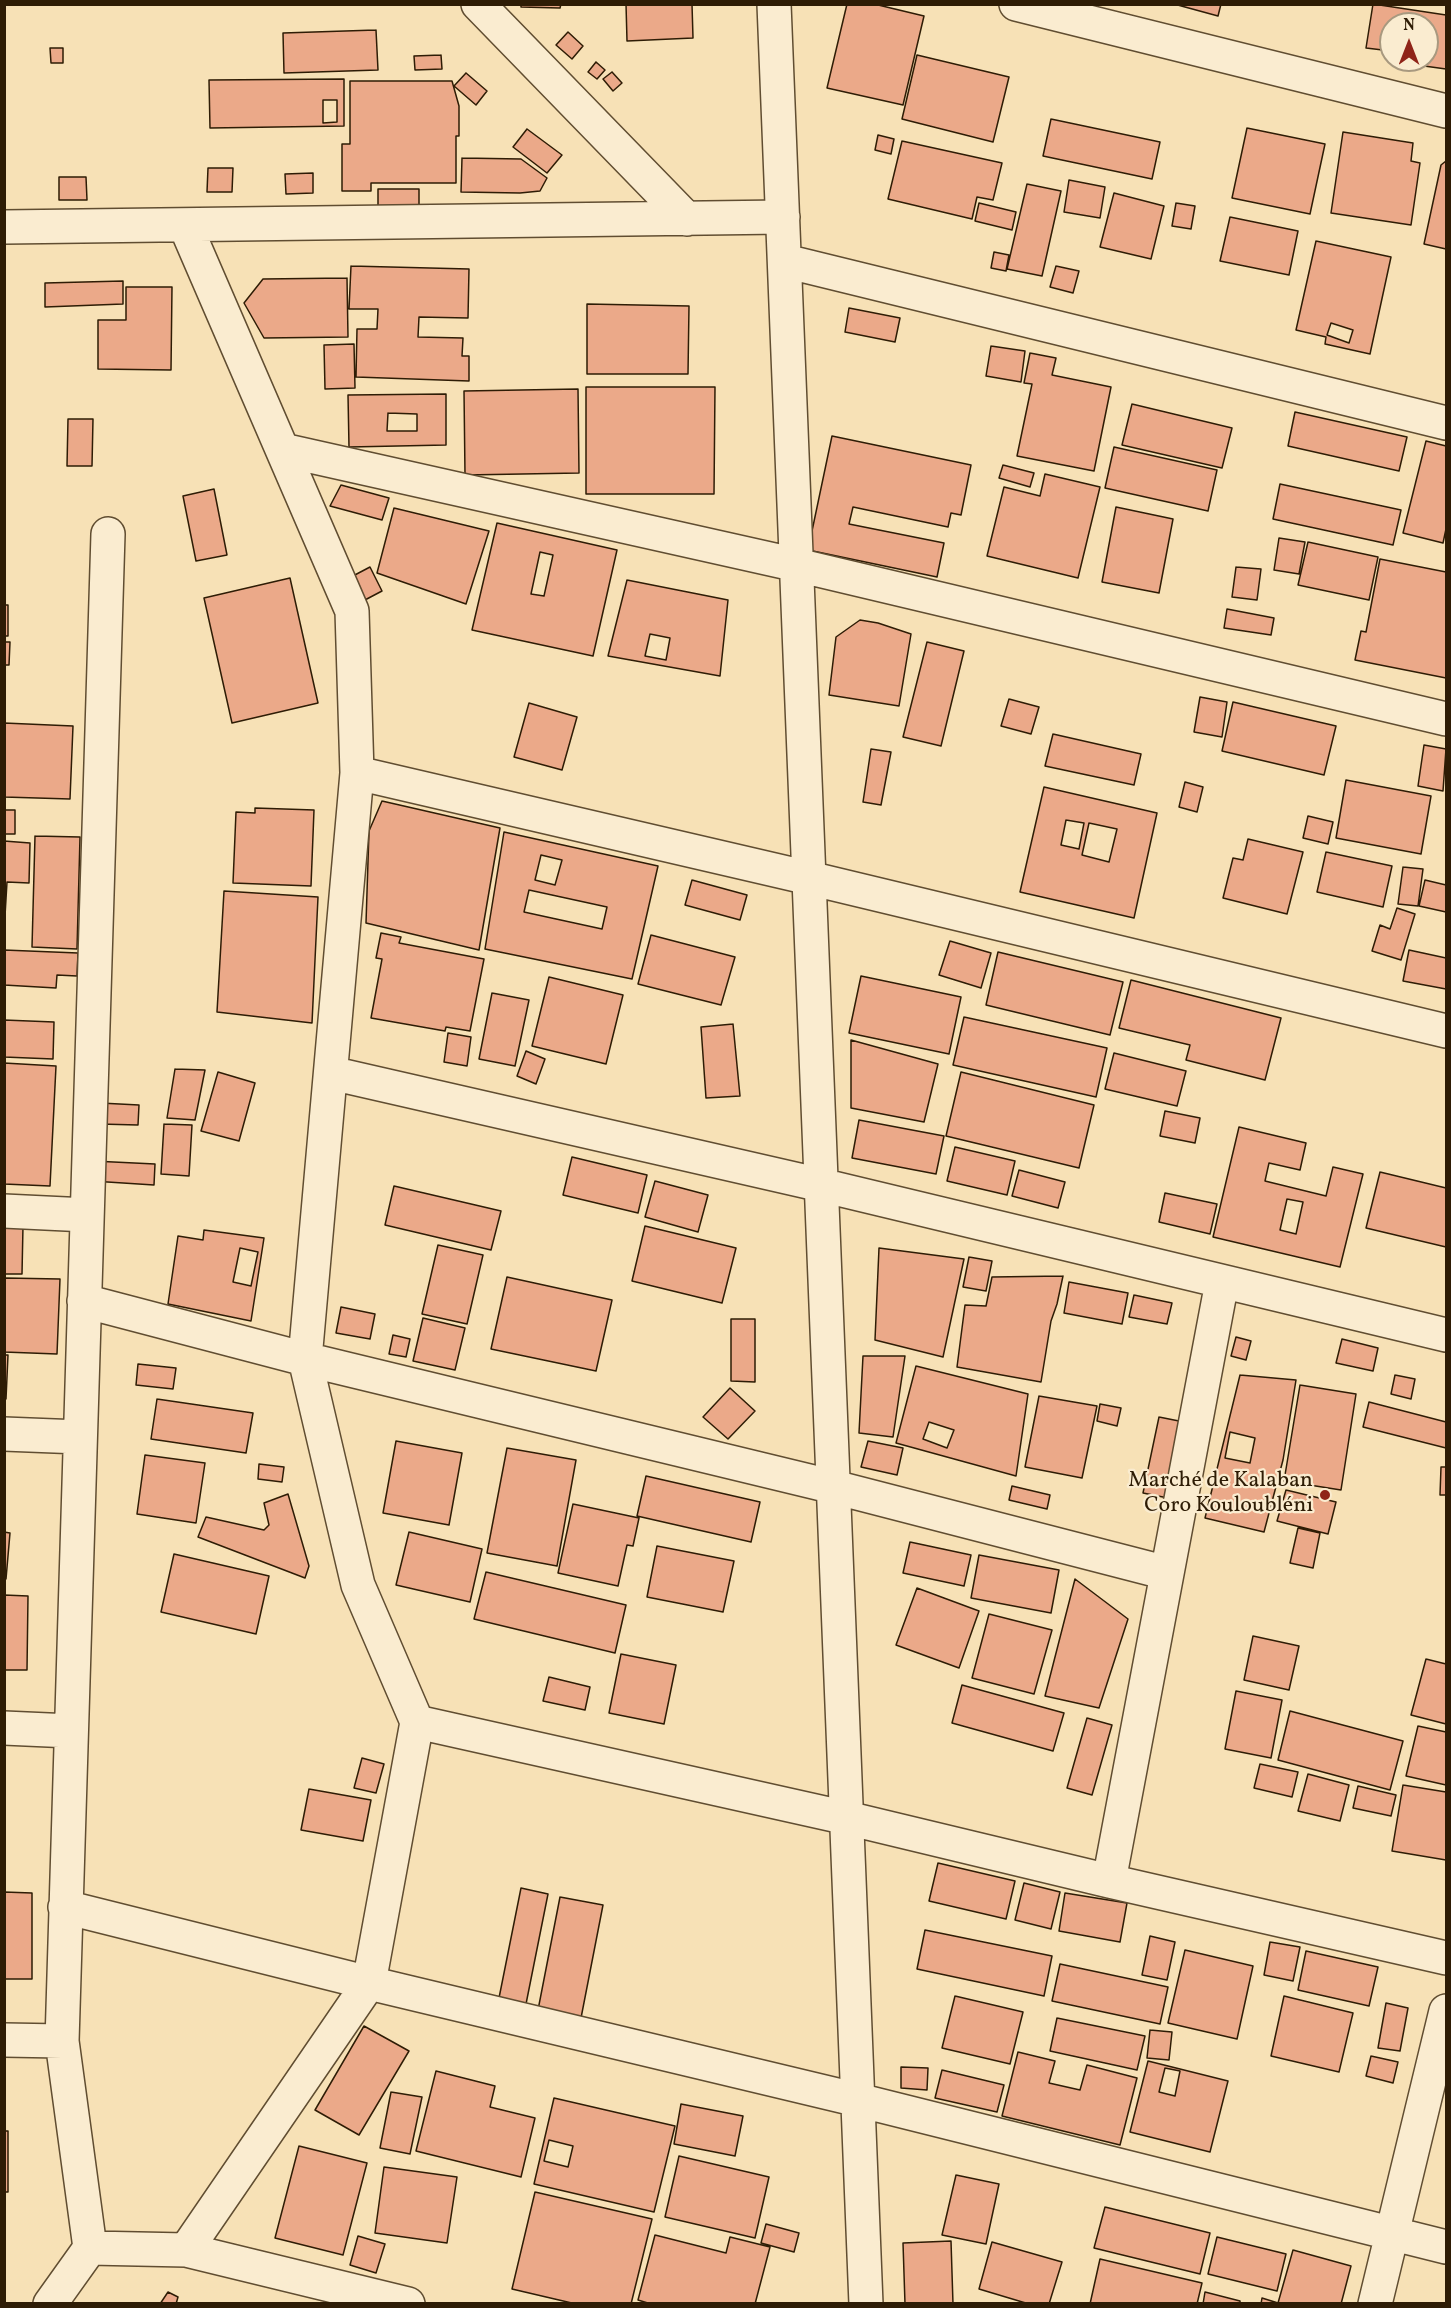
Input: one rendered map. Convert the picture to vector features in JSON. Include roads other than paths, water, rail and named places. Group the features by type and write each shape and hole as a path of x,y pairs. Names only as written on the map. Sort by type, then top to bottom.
{"street":[{"path":"478,4 687,219"},
{"path":"774,4 866,2304"},
{"path":"1016,4 1057,10 1446,111"},
{"path":"4,227 783,217"},
{"path":"184,225 352,611 357,773 305,1359 358,1585 417,1722 369,1983 186,2250"},
{"path":"784,261 1446,423"},
{"path":"283,450 797,565 1446,719"},
{"path":"50,2304 90,2248 62,2041 108,534"},
{"path":"357,773 810,878 1446,1031"},
{"path":"331,1073 821,1185 1446,1335"},
{"path":"4,1212 87,1215"},
{"path":"1108,1881 1222,1282"},
{"path":"84,1301 305,1359 834,1487 1167,1573"},
{"path":"4,1434 80,1437"},
{"path":"417,1722 847,1818 1108,1881 1446,1958"},
{"path":"4,1728 71,1731"},
{"path":"65,1906 369,1983 858,2100 1446,2247"},
{"path":"1375,2304 1446,2011"},
{"path":"4,2040 62,2041"},
{"path":"90,2248 186,2250 408,2304"}],"place":[{"name":"Marché de Kalaban Coro Kouloubléni","path":"1325,1495"}]}
